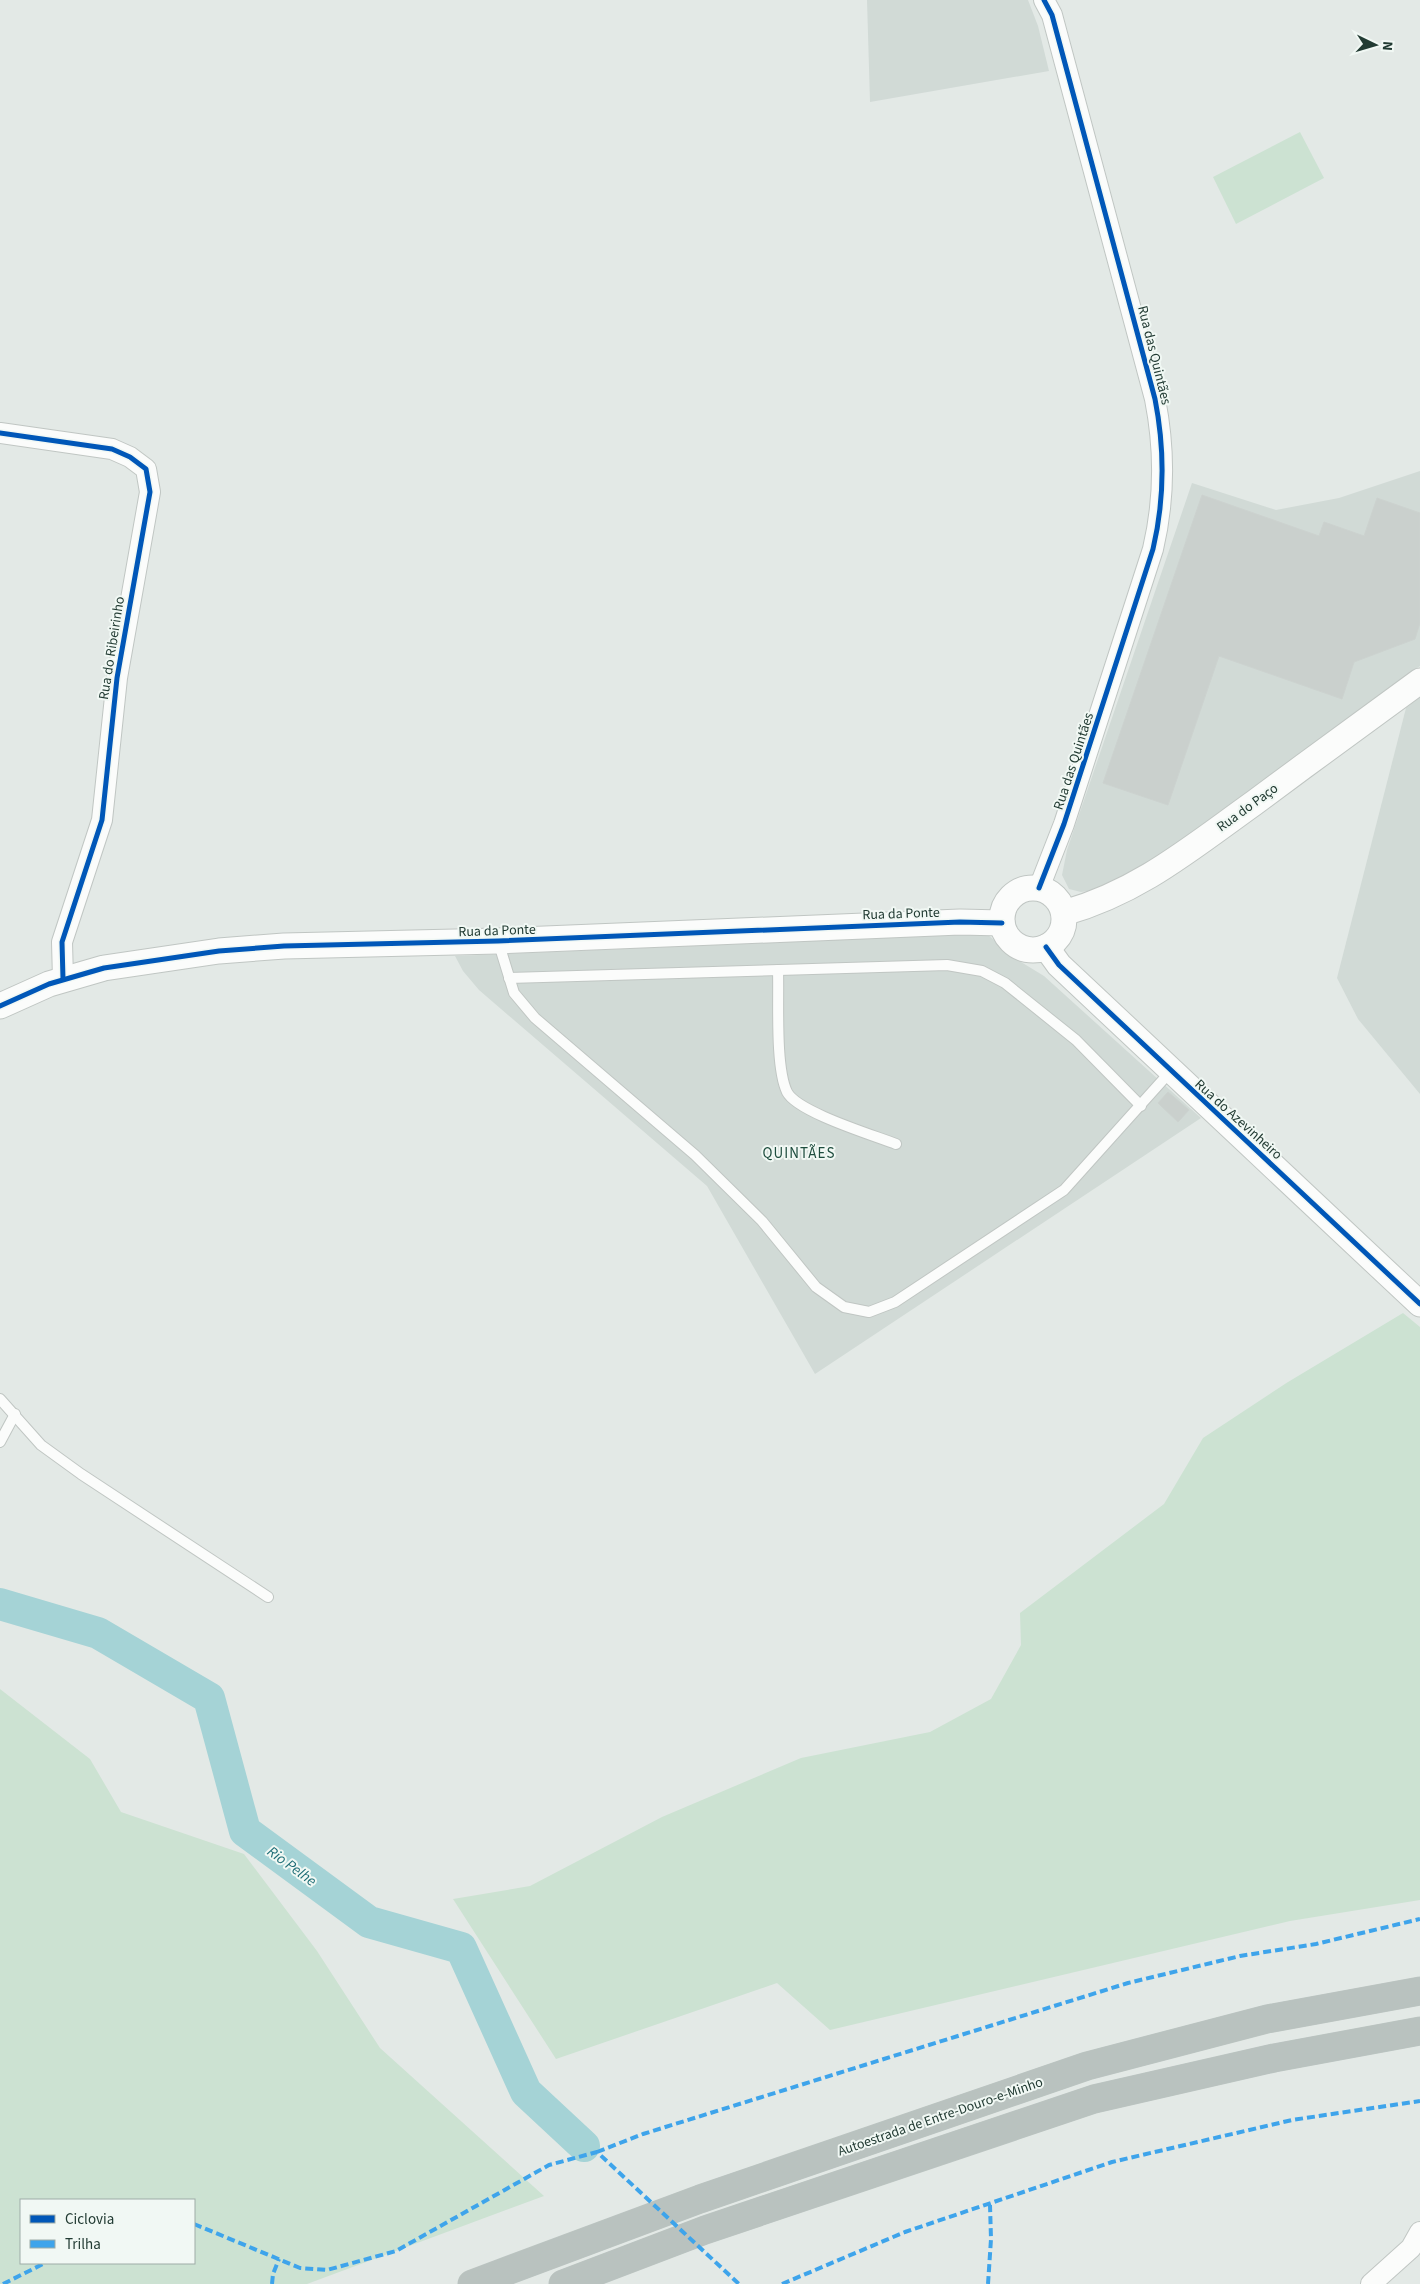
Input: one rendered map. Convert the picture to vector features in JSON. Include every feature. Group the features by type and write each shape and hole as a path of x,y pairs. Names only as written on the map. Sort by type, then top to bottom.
{"highway":[{"name":"Autoestrada de Entre-Douro-e-Minho","path":"472,2284 700,2199 1087,2066 1266,2019 1420,1991"},
{"path":"563,2284 705,2230 1094,2099 1274,2058 1420,2030"}],"street":[{"name":"Rua das Quintães","path":"1038,888 1064,824 1153,549 1159,523 1163,473 1160,423 1153,389 1052,15 1044,0"},
{"name":"Rua do Ribeirinho","path":"0,433 112,449 130,457 146,469 150,492 117,678 102,820 62,942 63,978"},
{"name":"Rua do Paço","path":"1064,913 1090,906 1127,890 1174,861 1420,681"},
{"path":"1029,888 1038,888 1055,897 1064,913 1064,924 1055,942 1046,947 1030,950 1022,948 1008,938 1002,923 1006,904 1012,896 1029,888"},
{"name":"Rua da Ponte","path":"0,1006 15,997 63,978 104,968 219,951 284,946 498,941 960,922 1002,923"},
{"name":"Rua do Azevinheiro","path":"1046,947 1059,965 1170,1072 1246,1140 1420,1304"},
{"path":"1371,2284 1411,2248 1420,2232"}],"lane":[{"path":"498,941 514,993 535,1018 695,1155 762,1221 816,1287 844,1307 869,1312 894,1302 1064,1190 1170,1072"},
{"path":"509,978 947,965 982,971 1005,983 1076,1040 1141,1106"},
{"path":"778,970 781,1071 788,1093 805,1108 896,1144"},
{"path":"0,1399 41,1445 268,1598"},
{"path":"0,1442 15,1414"}],"shaded area":[{"path":"867,0 1028,0 1038,26 1049,71 870,102"},
{"path":"1420,471 1420,666 1132,877 1100,889 1081,892 1069,889 1062,875 1067,850 1192,483 1276,510 1339,498"},
{"path":"1420,697 1420,1094 1358,1019 1337,978 1406,708"},
{"path":"988,935 1021,962 1044,976 1201,1118 815,1374 707,1186 479,990 463,971 455,956"}],"green space":[{"path":"1300,132 1324,178 1236,224 1213,177"},
{"path":"1403,1313 1420,1327 1420,1900 1290,1921 830,2030 777,1983 556,2059 453,1899 530,1886 662,1817 801,1758 930,1732 991,1699 1021,1645 1020,1613 1164,1504 1203,1438 1288,1382"},
{"path":"0,1689 90,1759 121,1812 244,1854 317,1951 380,2048 544,2196 307,2284 0,2284"}],"building":[{"path":"1202,495 1319,536 1324,522 1364,536 1377,498 1420,513 1420,623 1415,639 1354,662 1342,699 1219,656 1168,805 1103,783"},
{"path":"1168,1092 1189,1110 1178,1122 1158,1103"}],"waterway":[{"name":"Rio Pelhe","path":"0,1604 98,1633 209,1698 245,1831 369,1922 461,1948 526,2092 584,2146"}],"marked path":[{"path":"597,2152 643,2134 1128,1983 1240,1956 1316,1944 1420,1919"},
{"path":"782,2284 905,2232 1112,2162 1292,2120 1420,2101"},
{"path":"195,2224 300,2268 327,2270 396,2251 549,2165 597,2152 739,2284"},
{"path":"988,2284 991,2239 990,2205"},
{"path":"272,2284 273,2274 279,2259"},
{"path":"3,2284 43,2264"}],"cycle path":[{"path":"1039,888 1064,824 1153,549 1162,493 1161,437 1155,399 1052,15 1044,0"},
{"path":"0,433 112,449 130,457 146,469 150,492 117,678 102,820 62,942 63,979"},
{"path":"0,1006 49,984 104,968 219,951 284,946 498,941 960,922 1002,923"},
{"path":"1046,947 1059,965 1420,1304"}],"district":[{"name":"QUINTÃES","path":"799,1153"}]}
